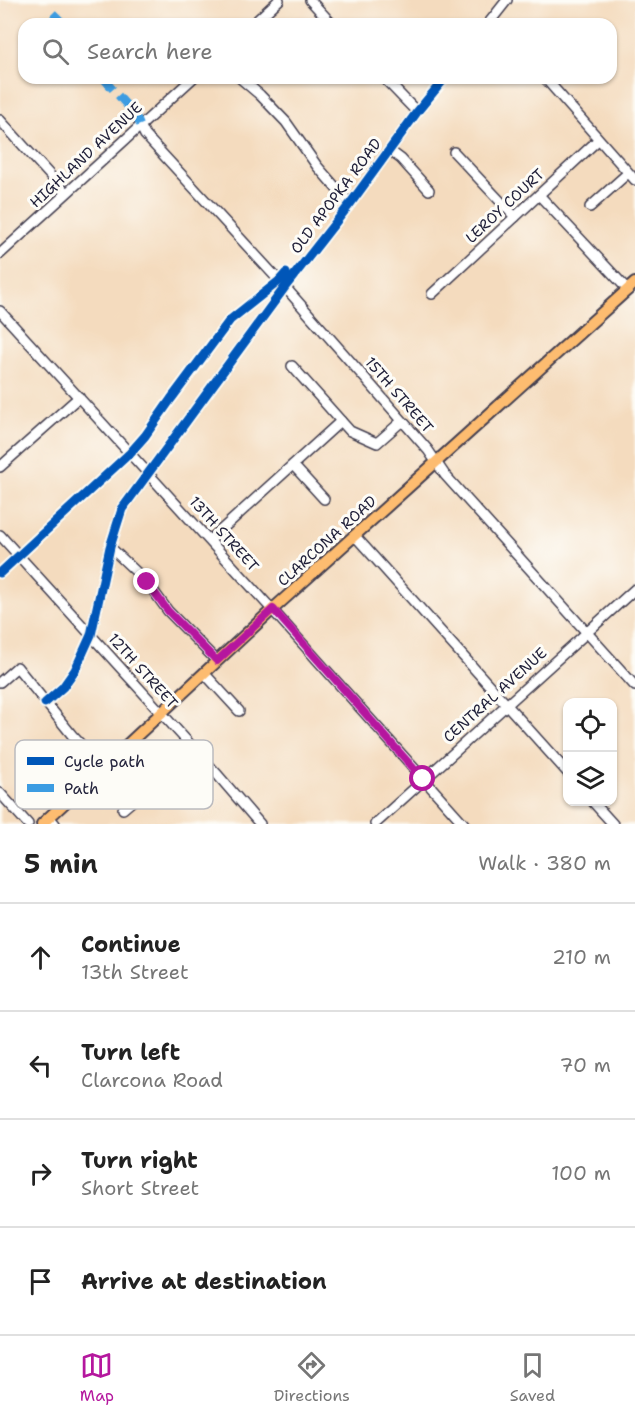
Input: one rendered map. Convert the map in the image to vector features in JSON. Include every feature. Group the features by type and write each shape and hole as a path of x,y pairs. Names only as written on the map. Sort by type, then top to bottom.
{"main road":[{"name":"CLARCONA ROAD","path":"132,740 273,609 632,286"},
{"name":"CLARCONA ROAD","path":"49,822 62,809"}],"street":[{"path":"260,18 279,0"},
{"path":"310,0 326,18"},
{"path":"496,18 507,0"},
{"name":"HIGHLAND AVENUE","path":"0,254 186,84"},
{"path":"247,84 286,122 316,166 350,204"},
{"path":"390,84 417,112"},
{"name":"OLD APOPKA ROAD","path":"45,703 63,687 75,670 91,635 110,547 122,509 285,287 439,84"},
{"path":"550,84 632,177 590,207"},
{"path":"0,120 66,193"},
{"name":"15TH STREET","path":"140,125 145,135 285,287 428,450 445,475 635,686"},
{"name":"LEROY COURT","path":"432,294 598,140"},
{"path":"389,150 401,159 429,190"},
{"path":"453,152 514,217"},
{"path":"539,195 632,286"},
{"name":"13TH STREET","path":"0,311 273,609 464,824"},
{"path":"292,366 350,431 376,443 402,421"},
{"path":"0,467 79,397"},
{"path":"210,540 341,421"},
{"path":"293,465 324,499"},
{"name":"12TH STREET","path":"0,535 186,740"},
{"path":"355,536 563,769"},
{"path":"110,547 147,582 168,611 217,661"},
{"name":"CENTRAL AVENUE","path":"375,824 635,589"},
{"path":"0,682 17,667 77,740"},
{"path":"204,673 239,711"},
{"name":"12TH STREET","path":"213,770 260,824"},
{"path":"0,793 28,824"},
{"path":"597,806 613,824"}],"marked path":[{"path":"53,13 58,18"},
{"path":"108,84 136,116 140,125"}],"cycle path":[{"path":"45,703 63,687 75,670 91,635 110,547 122,509 285,287 440,84"},
{"path":"0,573 130,453 230,320 286,273"}],"route":[{"path":"147,582 168,611 217,661 273,609 423,779"}]}
